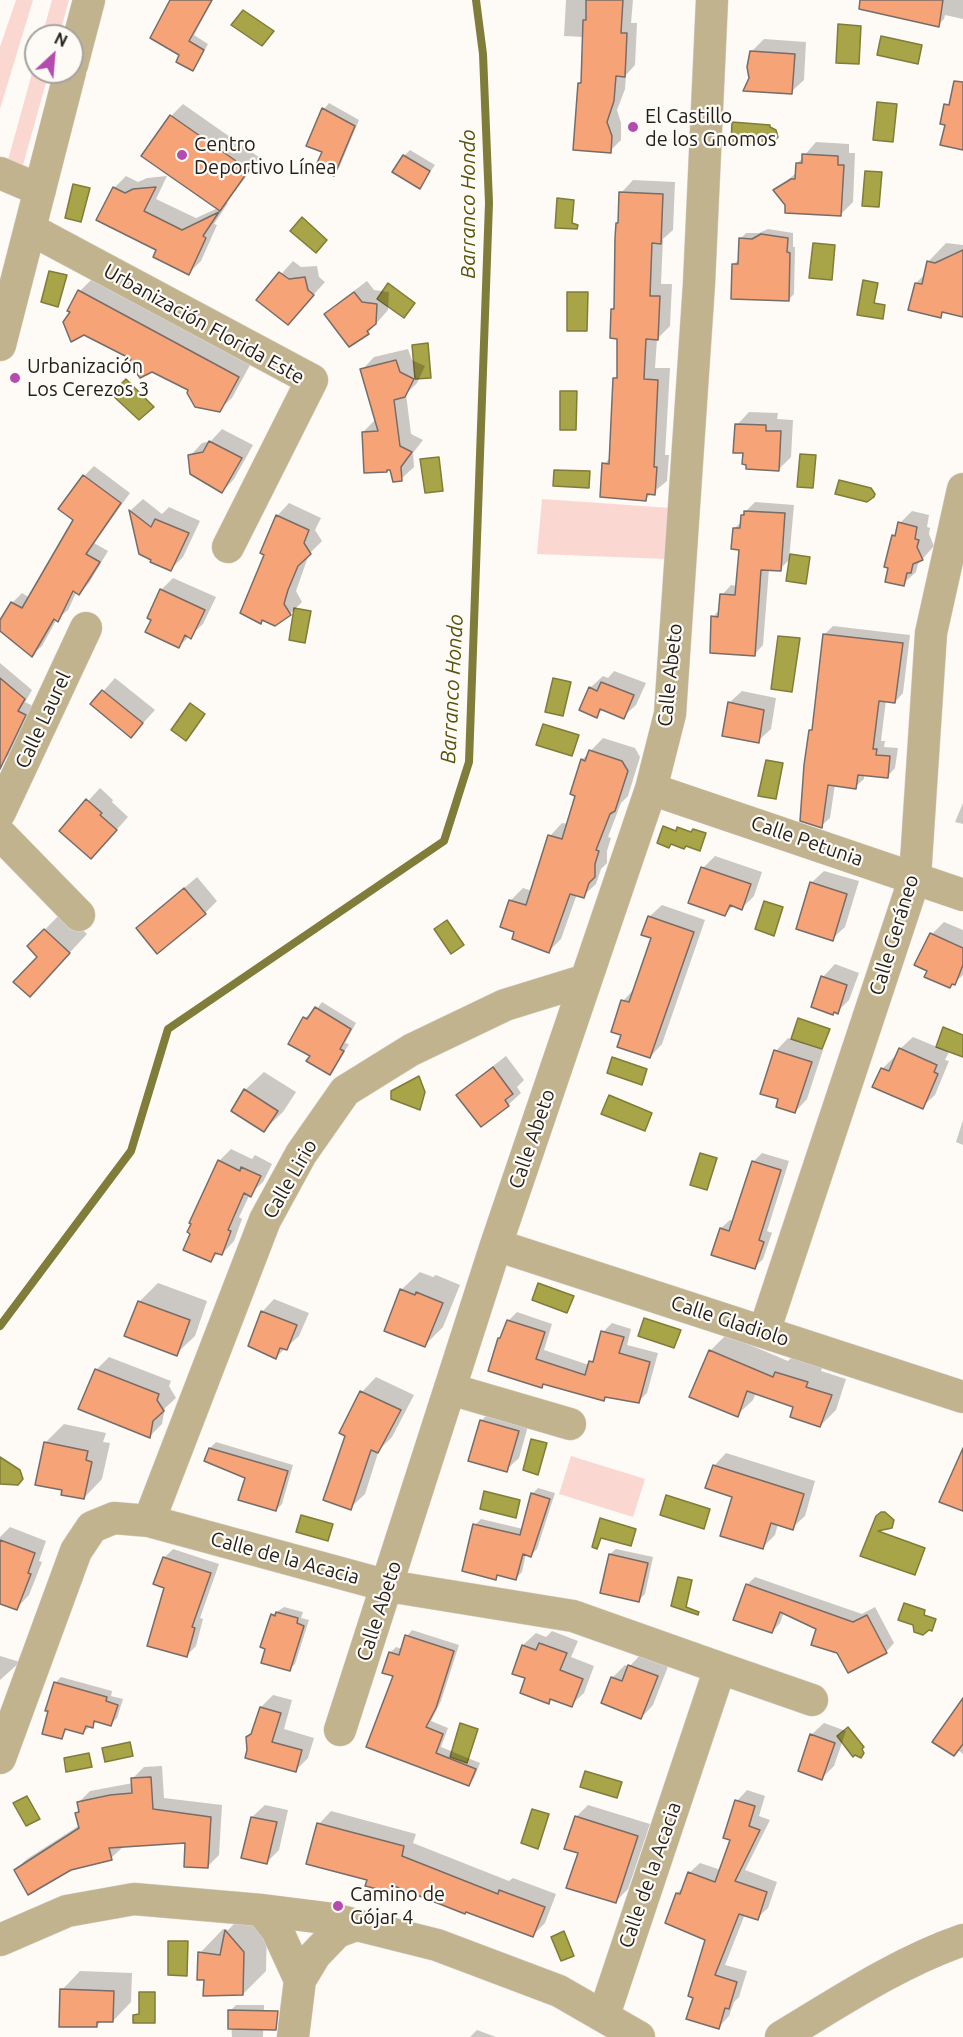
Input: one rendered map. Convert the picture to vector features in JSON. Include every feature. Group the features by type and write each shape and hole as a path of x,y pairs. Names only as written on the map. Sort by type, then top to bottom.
{"street":[{"path":"83,24 89,0"},
{"name":"Calle Abeto","path":"340,1730 496,1245 651,789 670,714 699,284 712,0"},
{"path":"0,345 67,84"},
{"path":"0,173 40,190"},
{"name":"Urbanización Florida Este","path":"30,230 312,380 228,547"},
{"name":"Calle Geráneo","path":"764,1332 915,877 931,633 963,489"},
{"name":"Calle Laurel","path":"0,812 86,628"},
{"name":"Calle Petunia","path":"651,789 963,895"},
{"path":"0,834 79,915"},
{"name":"Calle Lirio","path":"149,1521 265,1220 302,1154 345,1091 411,1050 505,1005 586,980"},
{"name":"Calle Gladiolo","path":"496,1245 963,1397"},
{"path":"450,1389 570,1424"},
{"name":"Calle de la Acacia","path":"0,1758 76,1551 92,1527 114,1518 149,1521 388,1586 573,1616 812,1700"},
{"name":"Calle de la Acacia","path":"604,2015 720,1668"},
{"path":"0,1940 67,1911 134,1899 333,1919 437,1946 559,1990 639,2037"},
{"path":"261,1910 277,1930 300,1980"},
{"path":"294,2037 300,1980 315,1955 337,1932 356,1925"},
{"path":"781,2037 885,1977 942,1947 963,1940"}],"shaded area":[{"path":"16,0 33,0 0,109 0,47"},
{"path":"52,0 69,0 62,24 45,24"},
{"path":"243,10 274,31 262,46 231,25"},
{"path":"838,24 861,26 859,64 836,63"},
{"path":"881,36 922,45 918,64 877,55"},
{"path":"29,84 46,84 23,165 8,160"},
{"path":"877,102 897,104 893,142 873,140"},
{"path":"732,122 770,125 776,130 778,137 769,145 731,143"},
{"path":"865,171 882,172 879,207 862,206"},
{"path":"73,184 90,188 81,222 65,218"},
{"path":"557,198 574,200 572,223 578,225 577,229 555,228"},
{"path":"302,217 327,240 316,253 290,231"},
{"path":"813,243 835,245 832,280 809,278"},
{"path":"49,271 67,275 58,307 41,302"},
{"path":"863,280 878,283 874,303 885,305 883,319 857,315"},
{"path":"388,283 415,303 404,318 377,299"},
{"path":"567,292 588,292 587,331 567,331"},
{"path":"428,343 431,378 415,379 412,345"},
{"path":"126,379 154,407 139,420 111,394"},
{"path":"560,391 577,391 576,430 560,430"},
{"path":"800,454 816,455 813,488 797,487"},
{"path":"439,457 443,491 425,493 420,459"},
{"path":"554,470 590,471 589,488 553,486"},
{"path":"839,480 871,488 875,494 874,497 867,502 835,494"},
{"path":"542,499 671,508 667,559 537,554"},
{"path":"790,554 810,557 806,584 786,581"},
{"path":"294,608 311,611 305,643 289,640"},
{"path":"778,636 800,638 792,692 771,689"},
{"path":"553,678 571,682 563,716 545,712"},
{"path":"190,703 205,714 186,741 171,730"},
{"path":"543,724 579,735 572,756 536,745"},
{"path":"766,760 783,763 776,799 758,796"},
{"path":"663,826 676,831 677,827 691,832 693,829 706,833 700,851 686,846 684,849 671,844 669,848 657,843"},
{"path":"764,901 783,907 774,936 755,929"},
{"path":"447,920 464,945 451,954 434,929"},
{"path":"798,1018 830,1029 822,1049 791,1039"},
{"path":"943,1027 963,1035 963,1057 936,1047"},
{"path":"612,1057 647,1069 642,1085 607,1073"},
{"path":"419,1076 425,1092 420,1110 391,1099 391,1091"},
{"path":"609,1095 652,1113 645,1131 601,1114"},
{"path":"700,1153 717,1158 707,1190 690,1185"},
{"path":"538,1283 574,1296 567,1313 532,1300"},
{"path":"644,1318 681,1330 674,1348 638,1336"},
{"path":"531,1439 547,1443 538,1475 523,1470"},
{"path":"571,1456 645,1479 633,1517 559,1494"},
{"path":"0,1457 20,1470 23,1479 18,1485 0,1484"},
{"path":"484,1491 520,1500 516,1518 480,1509"},
{"path":"666,1495 710,1509 704,1529 660,1515"},
{"path":"885,1512 894,1520 892,1528 878,1531 925,1548 915,1575 860,1556 876,1516"},
{"path":"301,1515 333,1524 328,1541 296,1532"},
{"path":"600,1518 636,1529 631,1546 601,1538 597,1549 592,1547"},
{"path":"678,1577 692,1580 686,1607 699,1612 698,1615 671,1606"},
{"path":"904,1603 925,1610 924,1615 936,1619 932,1631 929,1630 923,1635 914,1632 913,1625 898,1620"},
{"path":"460,1723 478,1729 467,1763 450,1757"},
{"path":"848,1727 864,1747 861,1758 855,1755 853,1757 837,1736"},
{"path":"130,1742 133,1756 105,1762 102,1748"},
{"path":"89,1753 92,1767 66,1772 64,1758"},
{"path":"585,1771 622,1782 617,1798 580,1787"},
{"path":"27,1796 40,1819 26,1826 13,1803"},
{"path":"532,1809 549,1814 538,1849 521,1843"},
{"path":"564,1931 574,1956 561,1961 551,1937"},
{"path":"168,1941 188,1941 187,1976 168,1975"},
{"path":"139,1992 155,1992 155,2023 133,2023 133,2015 139,2014"}],"building":[{"path":"170,0 212,0 189,41 204,50 193,71 176,62 179,55 150,38"},
{"path":"586,0 623,0 621,33 627,33 625,77 616,76 614,101 607,122 612,136 611,153 573,150 578,83 581,83"},
{"path":"860,0 943,0 939,27 859,9"},
{"path":"750,51 795,54 792,94 743,91 749,78 747,67"},
{"path":"954,81 963,82 963,150 940,145 945,125 940,124 944,104 949,105"},
{"path":"322,108 355,126 334,176 316,165 322,152 306,146"},
{"path":"170,115 249,170 220,211 141,156"},
{"path":"802,154 838,156 838,165 844,165 841,216 785,213 785,205 773,190 795,179 796,163 802,163"},
{"path":"403,155 430,171 420,189 392,172"},
{"path":"113,187 125,193 133,189 156,187 144,211 182,230 219,212 203,236 206,238 189,275 153,257 156,250 96,220"},
{"path":"619,192 663,194 661,244 652,243 650,296 660,296 658,340 646,339 644,379 658,380 654,467 657,467 655,495 647,494 646,501 600,497 602,463 609,464 613,378 617,378 617,339 610,338 611,309 614,309 615,238"},
{"path":"761,234 788,238 789,301 731,299 732,264 738,264 739,238 752,239"},
{"path":"963,250 963,317 942,312 941,318 908,310 915,283 922,284 927,261 935,263"},
{"path":"279,272 289,279 305,277 308,290 314,295 288,325 256,300"},
{"path":"78,290 239,377 220,412 195,407 187,393 188,390 152,372 140,378 129,362 131,359 84,335 71,342 63,322 70,312 67,311"},
{"path":"354,292 362,302 377,304 376,324 367,331 369,334 349,347 324,314"},
{"path":"396,360 400,372 414,379 405,397 394,400 400,446 412,452 401,467 402,481 393,482 390,470 364,473 362,432 378,431 360,369"},
{"path":"735,424 766,425 766,431 781,431 779,471 746,469 746,465 742,464 743,453 733,453"},
{"path":"209,441 242,458 222,493 190,474 188,455 203,452"},
{"path":"83,475 121,503 86,554 100,562 79,595 73,591 58,622 54,619 32,657 0,631 0,620 11,602 22,608 73,520 58,509"},
{"path":"129,510 151,527 155,519 189,533 171,571 150,562 151,560 139,554"},
{"path":"744,511 785,513 781,571 761,570 755,656 710,653 711,616 718,617 720,594 735,595 739,550 731,549 733,528 740,528 741,515 744,515"},
{"path":"276,515 309,530 304,543 311,554 298,566 288,590 284,604 291,615 275,626 262,620 261,624 240,613 264,555 260,553"},
{"path":"898,522 917,527 915,539 919,540 917,547 923,560 913,564 911,573 907,573 904,586 885,582 888,568 884,567 892,535 895,536"},
{"path":"160,589 205,610 191,639 185,635 179,648 145,632 151,620 147,618"},
{"path":"823,634 903,643 895,703 879,701 873,749 877,749 876,755 890,756 888,778 858,775 856,789 828,785 822,828 800,821 804,765 809,730 812,730"},
{"path":"0,678 25,699 18,711 26,715 0,769"},
{"path":"601,682 634,695 624,719 600,709 597,718 579,710 589,687 597,691"},
{"path":"102,690 143,723 131,738 90,704"},
{"path":"728,702 764,710 759,743 722,736"},
{"path":"589,750 622,761 628,771 615,811 610,814 596,850 599,851 595,864 595,877 589,883 584,898 570,894 549,953 512,939 514,932 500,927 509,900 526,905 548,835 562,839 575,796 570,794 581,759 585,761"},
{"path":"86,799 117,830 91,859 59,831"},
{"path":"701,867 751,884 742,910 730,905 725,916 688,903"},
{"path":"810,882 847,894 833,941 796,929"},
{"path":"184,888 206,914 157,954 136,928"},
{"path":"648,916 694,932 650,1058 617,1047 621,1035 611,1032 621,1000 629,1002 651,938 641,935"},
{"path":"44,929 70,953 30,997 13,982 37,957 27,946"},
{"path":"930,933 963,948 963,965 955,985 952,984 950,988 924,977 927,971 914,965"},
{"path":"821,976 847,985 838,1014 834,1012 833,1015 811,1007"},
{"path":"315,1007 351,1029 340,1049 344,1051 330,1075 306,1061 310,1056 288,1044 303,1017 307,1019"},
{"path":"899,1048 937,1065 934,1072 938,1074 923,1109 872,1087 881,1068 889,1071"},
{"path":"774,1050 812,1062 795,1113 776,1107 778,1099 760,1094"},
{"path":"493,1067 513,1094 505,1100 509,1106 481,1127 456,1095"},
{"path":"244,1089 278,1111 264,1132 231,1111"},
{"path":"218,1160 240,1171 241,1167 261,1176 251,1197 244,1193 228,1230 231,1231 222,1255 215,1253 211,1262 183,1250 190,1234 187,1232 191,1224 189,1223"},
{"path":"752,1161 781,1170 759,1240 764,1242 755,1269 711,1255 720,1228 729,1231"},
{"path":"400,1289 415,1295 416,1292 443,1303 425,1347 384,1331"},
{"path":"138,1301 190,1320 177,1356 124,1336"},
{"path":"261,1311 297,1325 287,1350 280,1348 276,1359 248,1346"},
{"path":"507,1320 545,1332 536,1359 585,1375 589,1361 593,1362 601,1331 624,1337 619,1353 650,1362 639,1403 605,1397 604,1401 543,1384 542,1388 488,1371 498,1338"},
{"path":"709,1350 773,1377 775,1372 808,1382 806,1387 832,1395 820,1427 790,1417 793,1407 747,1391 738,1417 689,1397"},
{"path":"95,1369 159,1394 157,1400 164,1411 153,1421 150,1438 78,1409"},
{"path":"360,1391 401,1410 378,1453 371,1450 351,1510 323,1500 345,1436 339,1433"},
{"path":"480,1420 519,1431 507,1472 468,1461"},
{"path":"44,1442 88,1451 86,1460 92,1462 84,1499 61,1495 62,1490 35,1485"},
{"path":"209,1448 288,1471 276,1511 238,1500 245,1478 204,1461"},
{"path":"963,1448 963,1511 939,1502"},
{"path":"713,1465 804,1494 793,1530 771,1523 763,1549 720,1536 732,1497 705,1488"},
{"path":"531,1493 550,1499 531,1557 523,1554 516,1580 497,1575 496,1580 462,1571 473,1524 520,1535"},
{"path":"0,1540 35,1553 28,1573 31,1574 17,1610 0,1604"},
{"path":"609,1554 648,1563 639,1602 600,1593"},
{"path":"163,1557 211,1573 192,1627 195,1628 187,1657 147,1646 164,1588 153,1584"},
{"path":"746,1584 853,1622 867,1615 887,1653 848,1673 837,1653 811,1645 816,1629 780,1612 772,1633 733,1620"},
{"path":"276,1612 298,1618 297,1623 304,1626 290,1671 261,1663 265,1649 260,1647 271,1614 275,1616"},
{"path":"405,1635 454,1651 436,1708 426,1727 443,1734 436,1753 476,1769 469,1786 366,1747 393,1676 382,1673 389,1652 399,1655"},
{"path":"539,1643 567,1653 560,1670 583,1679 572,1707 550,1699 549,1704 520,1693 525,1678 512,1674 522,1645 536,1650"},
{"path":"628,1665 658,1676 641,1719 601,1703 611,1677 622,1681"},
{"path":"54,1682 107,1697 106,1701 118,1705 111,1726 94,1721 93,1728 86,1726 83,1734 65,1729 62,1739 42,1734 48,1711 45,1711"},
{"path":"963,1698 963,1744 954,1756 932,1742"},
{"path":"260,1707 281,1713 272,1742 302,1750 296,1772 245,1758 246,1737 251,1734"},
{"path":"810,1734 835,1743 822,1780 798,1771"},
{"path":"151,1777 153,1809 211,1817 208,1868 184,1867 185,1843 109,1848 112,1860 71,1870 28,1895 14,1870 79,1828 75,1813 79,1812 77,1802 132,1793 131,1778"},
{"path":"735,1800 755,1806 749,1826 760,1830 735,1881 767,1892 758,1920 739,1914 715,1975 737,1982 729,2009 725,2008 719,2029 686,2019 693,1998 688,1996 705,1940 665,1923 676,1893 680,1894 688,1872 715,1882 730,1840 723,1838"},
{"path":"575,1816 638,1836 616,1903 566,1888 578,1853 564,1849"},
{"path":"251,1817 277,1822 267,1864 241,1858"},
{"path":"317,1823 404,1846 402,1856 498,1894 499,1890 545,1907 533,1937 466,1912 465,1914 394,1886 393,1893 365,1886 367,1880 306,1864"},
{"path":"225,1930 244,1952 243,1995 203,1996 204,1980 197,1980 198,1952 220,1955"},
{"path":"60,1989 114,1991 113,2022 97,2022 97,2027 59,2027"},
{"path":"228,2010 278,2011 276,2030 228,2029"}],"waterway":[{"name":"Barranco Hondo","path":"0,1326 131,1151 168,1029 444,841 469,762 489,203 483,54 476,0"}],"place":[{"name":"El Castillo de los Gnomos","path":"633,127"},
{"name":"Centro Deportivo Línea","path":"182,155"},
{"name":"Urbanización Los Cerezos 3","path":"15,378"},
{"name":"Camino de Gójar 4","path":"338,1906"}]}
